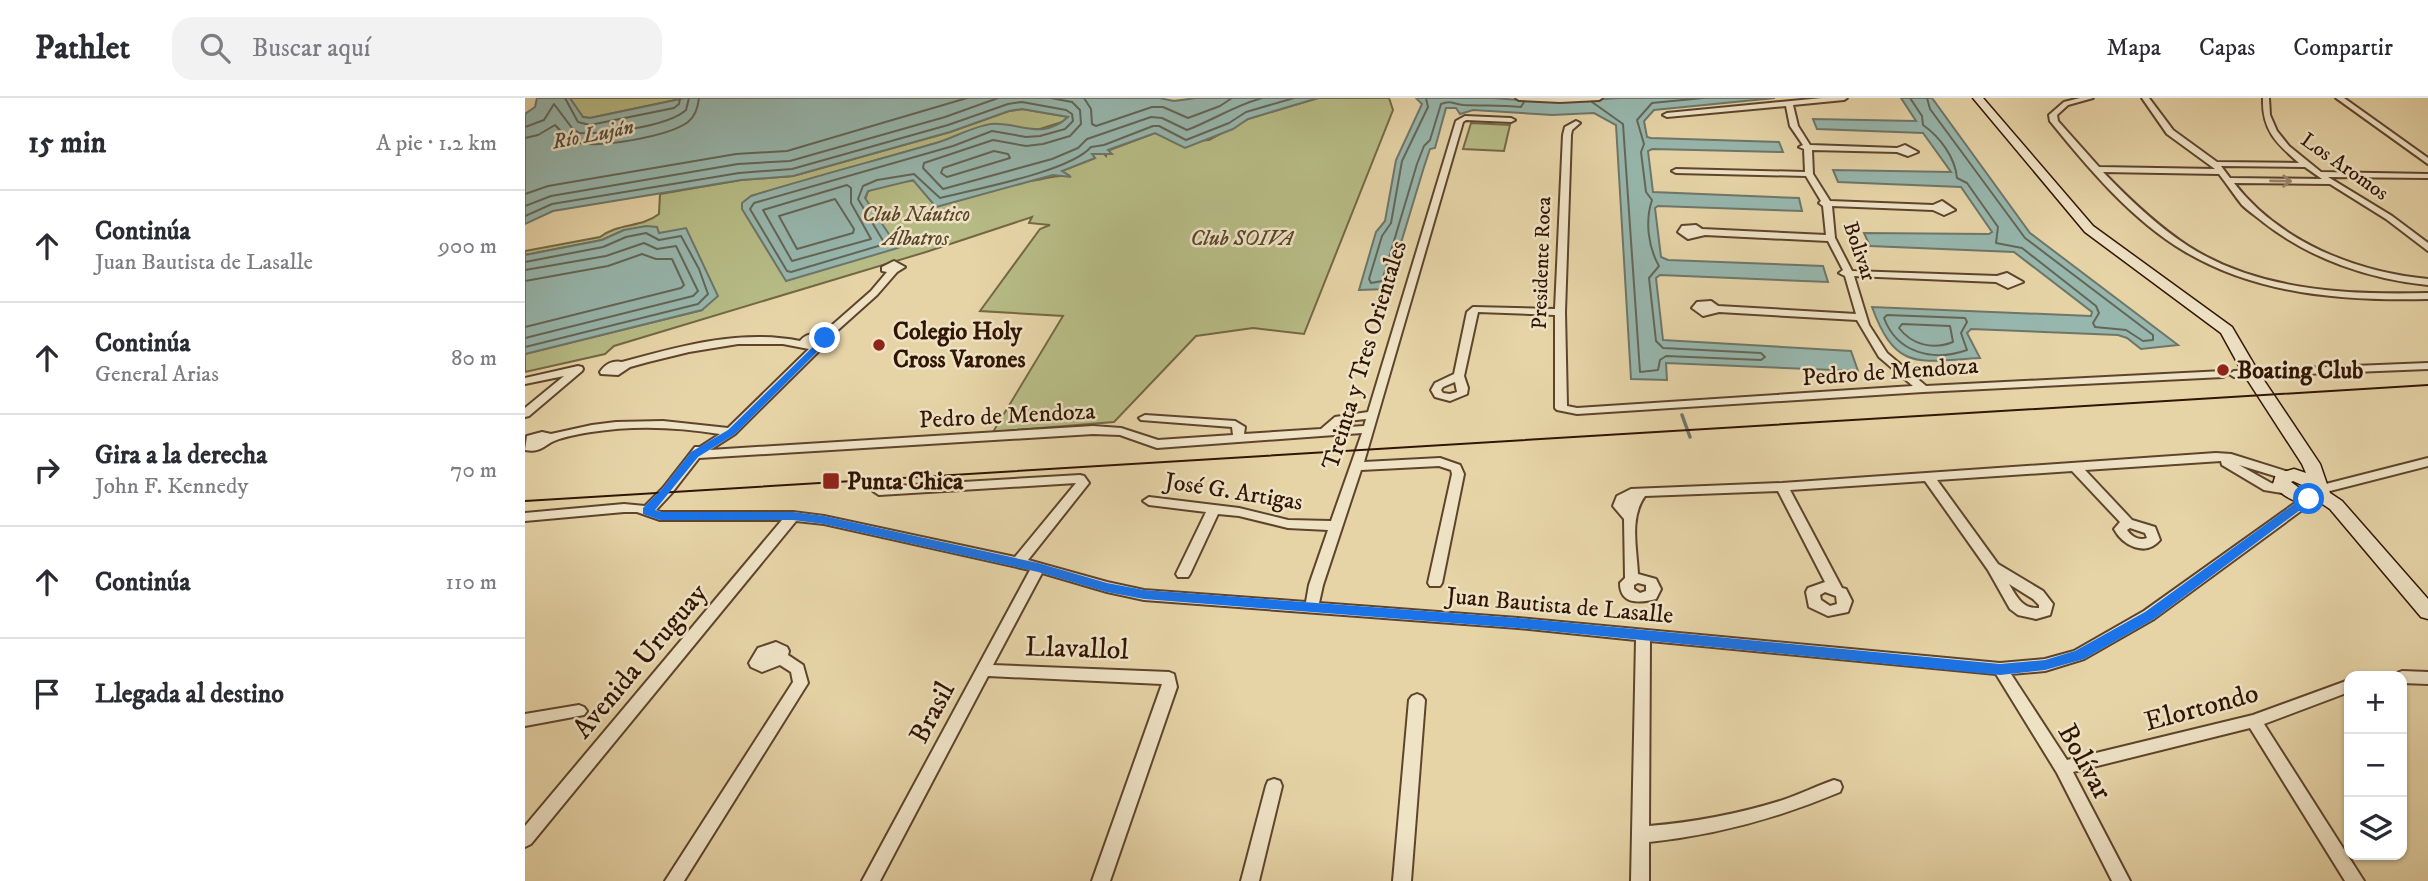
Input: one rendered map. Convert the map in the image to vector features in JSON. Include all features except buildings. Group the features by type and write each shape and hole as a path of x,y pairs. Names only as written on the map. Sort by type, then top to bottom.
{"street":[{"path":"1519,98 1599,98"},
{"path":"1667,115 1845,98"},
{"path":"1978,98 2089,229 2227,330 2306,485 2336,505 2428,612"},
{"path":"2090,98 2066,103 2053,115 2054,121 2158,229 2199,257 2224,269 2263,281 2318,291 2428,296"},
{"path":"2145,98 2170,132 2218,168 2259,215 2313,250 2382,276 2428,282"},
{"name":"Los Aromos","path":"2266,98 2266,119 2285,146 2305,165 2399,224 2428,248"},
{"path":"2339,98 2428,162"},
{"name":"Bolivar","path":"1785,104 1792,132 1805,147 1807,174 1825,203 1829,238 1846,273 1859,316 1859,330 1869,343 1923,389"},
{"path":"1461,119 1511,120"},
{"name":"Treinta y Tres Orientales","path":"1312,606 1337,519 1369,429 1461,119"},
{"name":"Presidente Roca","path":"1561,408 1560,312 1567,135 1568,130 1576,123"},
{"path":"1805,147 1898,150"},
{"path":"2098,169 2305,165"},
{"path":"1691,170 1807,174"},
{"path":"2321,174 2428,176"},
{"path":"2228,180 2333,182"},
{"path":"1825,203 1934,208"},
{"path":"1701,232 1829,238"},
{"path":"695,455 748,418 805,349 821,341 874,293 894,270"},
{"path":"1846,273 1998,279"},
{"path":"1459,376 1472,312 1475,309 1560,312"},
{"path":"1717,309 1859,316"},
{"path":"624,365 714,345 771,340 805,349"},
{"name":"Pedro de Mendoza","path":"1561,408 1590,411 1923,389 2428,366"},
{"path":"525,392 530,380 578,369 525,414"},
{"path":"1324,433 1327,426 1335,421 1373,415"},
{"path":"1145,418 1235,424 1239,427 1238,439"},
{"path":"548,439 564,433 673,424 725,434"},
{"name":"Pedro de Mendoza","path":"854,445 1093,430 1121,432 1157,444 1369,429"},
{"path":"647,511 667,491 707,440 725,434"},
{"path":"695,455 854,445"},
{"path":"1632,579 1630,518 1633,503 1641,493 1782,487 2216,457 2268,487 2306,485"},
{"path":"1356,466 1440,462 1456,468 1458,474 1435,583"},
{"name":"Juan Bautista de Lasalle","path":"525,517 624,508 660,516 793,516 1038,567 1144,595 1312,606 2000,669 2045,665 2079,655 2149,615 2286,514 2306,485 2428,462"},
{"path":"2076,468 2128,523"},
{"path":"1928,477 1993,567"},
{"path":"879,491 1080,479 1083,483 1018,563"},
{"path":"1782,487 1836,590"},
{"name":"José G. Artigas","path":"1149,501 1239,512 1270,522 1312,526 1337,519"},
{"path":"1183,574 1214,509"},
{"name":"Avenida Uruguay","path":"526,836 793,516"},
{"name":"Brasil","path":"871,881 1038,567"},
{"path":"1640,881 1643,635"},
{"path":"674,881 800,683 799,669 780,658"},
{"name":"Bolívar","path":"2000,669 2063,768 2121,881"},
{"name":"Llavallol","path":"982,670 1169,678 1170,687 1101,881"},
{"path":"2407,677 2428,678"},
{"name":"Elortondo","path":"2063,768 2254,721 2344,689"},
{"path":"1400,880 1417,700"},
{"path":"525,720 579,711"},
{"path":"2254,721 2355,881"},
{"path":"1250,881 1274,786"},
{"path":"1640,835 1693,830 1744,821 1792,806 1834,788"}],"green space":[{"path":"685,98 590,118 583,117 568,99"},
{"path":"1318,98 1389,98 1393,110 1304,334 1253,328 1196,336 1114,422 993,432 1063,316 980,311 1040,229 1050,225 1029,223 1032,217 926,252 614,346 605,354 525,372 525,354 702,310 658,233 624,230 602,240 525,255 525,251 600,237 614,229 652,218 659,214 660,194 741,180 793,176 1022,109 1069,117 1040,129 1027,130 992,124 951,139 751,196 865,200 868,191 907,181 1027,181 1070,176 1062,171 1095,158 1092,154 1102,152 1106,156 1107,151 1155,133 1178,142 1209,140 1248,119"},
{"path":"1471,123 1510,125 1504,151 1463,149"}],"water":[{"name":"Río Luján","path":"537,98 570,98 583,117 590,118 685,98 1159,98 1174,101 1196,98 1318,98 1248,119 1233,129 1185,148 1155,133 1108,150 1112,154 1092,154 1095,158 1062,171 1071,177 1053,175 936,207 913,180 868,191 865,198 898,248 786,281 742,209 742,203 751,196 936,143 984,125 1001,124 1039,129 1058,124 1068,117 1022,109 1009,111 950,132 793,176 741,180 553,211 525,224 525,114 535,107"},
{"path":"1416,98 1493,98 1546,102 1620,98 1775,98 1654,110 1644,121 1647,137 1651,138 1779,142 1783,152 1652,149 1648,151 1653,192 1799,198 1802,211 1658,206 1655,208 1661,257 1668,260 1823,266 1828,282 1660,275 1656,278 1663,340 1851,351 1858,371 1666,363 1667,380 1631,379 1616,125 1594,113 1552,115 1473,110 1460,114 1456,108 1446,108 1435,148 1430,149 1424,167 1387,289 1359,290 1376,232 1385,221 1396,160 1422,104"},
{"path":"1901,98 1932,98 2030,233 2178,345 2141,349 2127,338 2118,335 1971,329 1967,333 1980,358 1926,361 1901,353 1881,328 1872,307 2091,316 2092,312 2014,252 1870,246 1864,233 1992,232 1961,187 1838,182 1833,170 1951,172 1923,133 1817,129 1813,119 1916,121"},
{"path":"657,227 659,233 686,228 718,296 702,310 525,354 525,255 602,240 624,230"}],"waterway":[{"path":"1682,415 1690,437"}],"tram line":[{"path":"525,501 2428,385"}],"place":[{"name":"Colegio Holy Cross Varones","path":"879,345"},
{"name":"Boating Club","path":"2223,370"},
{"name":"Punta Chica","path":"831,481"}],"route":[{"path":"825,338 748,418 695,455 667,491 647,511 660,516 793,516 824,520 1038,567 1144,595 1518,623 2000,669 2045,665 2079,655 2149,615 2309,499"}],"park label":[{"name":"Club Náutico Álbatros","path":"916,226"},
{"name":"Club SOIVA","path":"1242,238"}]}
